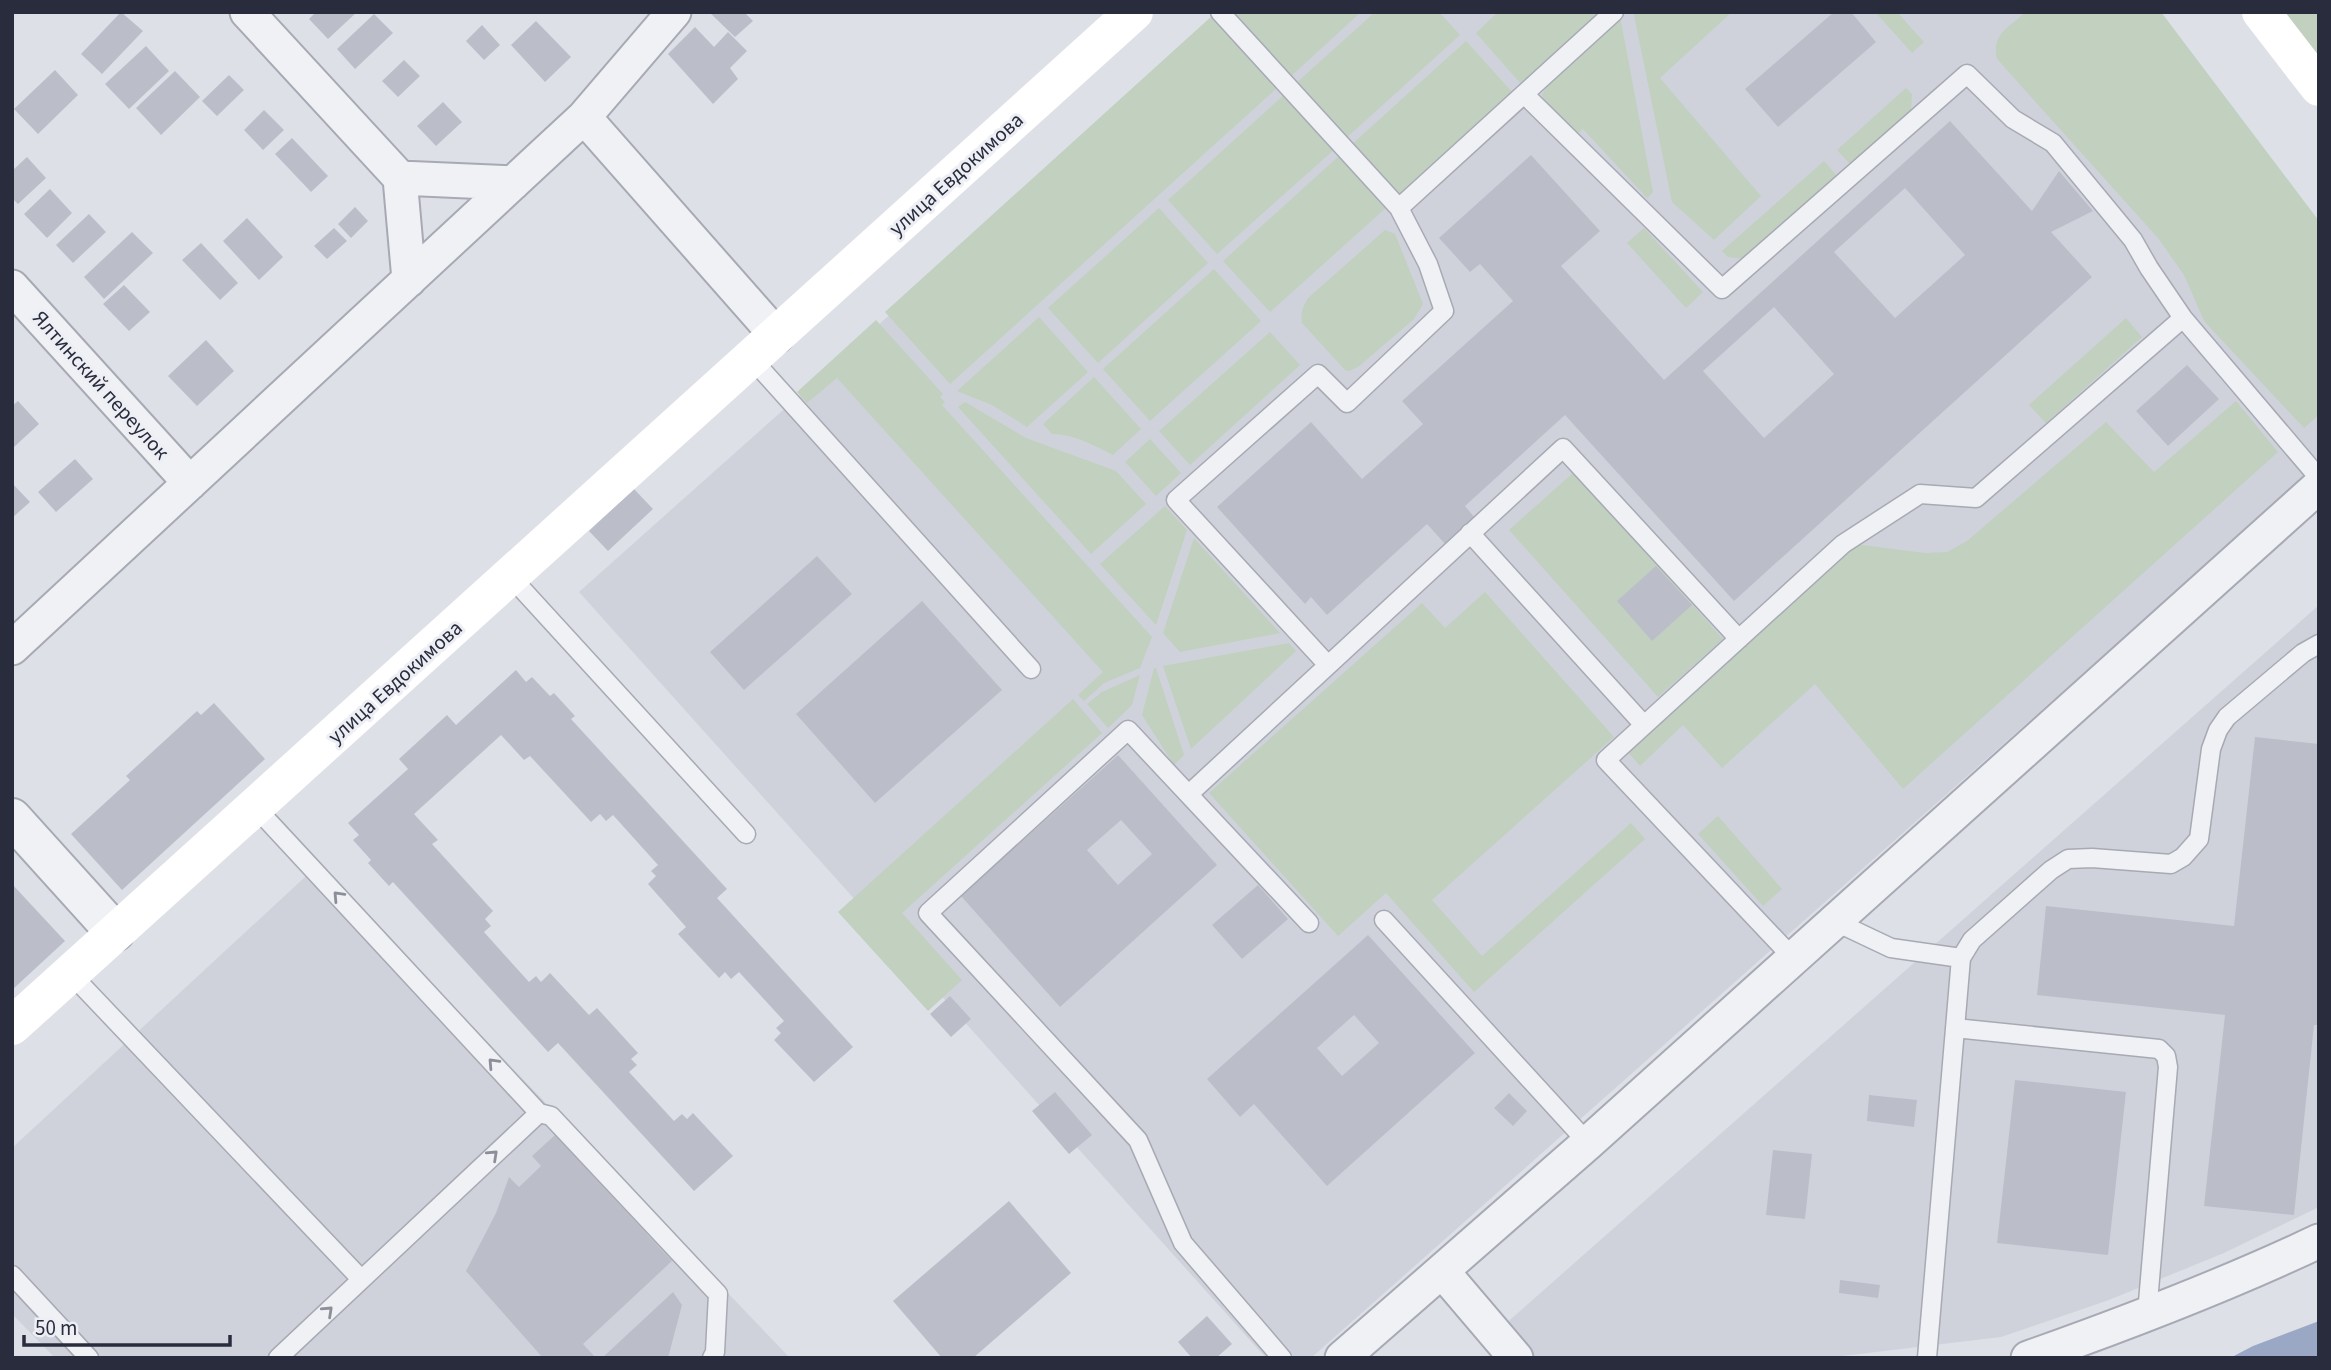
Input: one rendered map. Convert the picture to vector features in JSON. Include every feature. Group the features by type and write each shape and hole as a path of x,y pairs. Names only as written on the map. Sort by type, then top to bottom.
{"main road":[{"name":"улица Евдокимова","path":"12,1026 1134,12"},
{"path":"2261,12 2319,87"}],"street":[{"path":"247,12 400,178 409,280"},
{"path":"12,648 584,117 674,12"},
{"path":"584,117 764,347"},
{"path":"400,178 513,183"},
{"name":"Ялтинский переулок","path":"12,287 190,483"},
{"path":"1342,1358 1588,1143 2319,486"},
{"path":"17,834 115,932"},
{"path":"2028,1358 2239,1278 2319,1241"},
{"path":"1442,1271 1516,1358"}],"lane":[{"path":"1220,12 1399,208 1429,264 1444,311 1347,403 1318,374 1176,500 1327,664"},
{"path":"1399,208 1614,12"},
{"path":"1524,94 1722,289 1967,74 2013,119 2053,143 2133,240 2183,318 2319,478"},
{"path":"1793,958 1606,760 1843,544 1920,494 1976,498 2183,318"},
{"path":"764,347 1031,669"},
{"path":"1189,794 1563,448 1739,639"},
{"path":"1471,533 1644,725"},
{"path":"511,577 746,834"},
{"path":"1927,1358 1961,957 1972,940 2051,870 2068,859 2092,858 2171,864 2183,857 2199,839 2211,749 2218,730 2227,717 2302,653 2319,644"},
{"path":"1282,1358 1183,1242 1138,1140 928,914 1128,730 1309,923"},
{"path":"256,808 539,1113 551,1116 718,1294 715,1352 712,1358"},
{"path":"1384,920 1588,1143"},
{"path":"1834,921 1891,948 1961,957"},
{"path":"71,974 361,1279"},
{"path":"1955,1028 2159,1049 2166,1056 2168,1067 2147,1314"},
{"path":"278,1358 539,1113"},
{"path":"12,1275 89,1358"}],"shaded area":[{"path":"1229,12 2161,12 2319,227 2319,464 1311,1358 1266,1358 579,592"},
{"path":"2319,605 2319,1207 2224,1253 2109,1300 2001,1337 1826,1358 1530,1358 1503,1326"},
{"path":"318,865 790,1358 55,1358 12,1314 12,1148"}],"green space":[{"path":"1228,12 1361,12 1288,79"},
{"path":"1375,12 1439,12 1460,35 1344,140 1294,85"},
{"path":"1498,12 1602,12 1522,85 1476,33"},
{"path":"1636,12 1732,12 1660,78 1761,196 1714,240 1672,202 1634,15"},
{"path":"1875,12 1897,12 1924,42 1912,53"},
{"path":"2026,12 2161,12 2319,221 2319,415 2304,428 2204,321 2184,275 2158,238 1997,59 1999,37"},
{"path":"2284,12 2319,12 2319,57"},
{"path":"1213,15 1278,87 950,384 885,312"},
{"path":"1620,16 1653,192 1647,198 1583,129 1574,137 1549,110 1542,95 1551,80"},
{"path":"1466,41 1513,93 1396,198 1349,147"},
{"path":"1906,88 1912,94 1911,112 1851,165 1837,150"},
{"path":"1285,94 1335,149 1217,254 1168,200"},
{"path":"1340,155 1387,207 1270,312 1223,261"},
{"path":"1824,161 1837,176 1743,259 1728,257 1722,251"},
{"path":"1159,208 1208,263 1098,363 1048,308"},
{"path":"1644,228 1703,292 1686,308 1627,243"},
{"path":"1385,230 1395,234 1423,304 1414,319 1358,367 1345,370 1302,323 1302,310 1308,298"},
{"path":"1214,269 1261,321 1150,421 1103,369"},
{"path":"1039,317 1088,372 1027,427 992,405 957,391"},
{"path":"2126,318 2142,337 2046,423 2029,405"},
{"path":"876,320 943,394 940,397 945,402 942,405 1152,637 1140,668 1104,683 1084,701 1078,695 1103,672 837,378 807,403 797,392"},
{"path":"1270,332 1300,365 1190,465 1159,431"},
{"path":"1094,377 1141,429 1113,455 1076,438 1052,434 1043,424"},
{"path":"2236,401 2278,452 1903,789 1815,684 1722,768 1683,725 1640,766 1627,751 1854,544 1925,553 1947,552 1967,541 2106,422 2154,472"},
{"path":"965,402 1026,438 1116,471 1146,504 1091,554 958,407"},
{"path":"1150,439 1181,473 1156,496 1125,462"},
{"path":"1574,472 1723,639 1658,697 1509,530"},
{"path":"1165,506 1187,530 1156,625 1100,564"},
{"path":"1194,538 1280,633 1180,652 1163,633"},
{"path":"1485,592 1614,737 1432,900 1482,956 1631,823 1645,839 1474,992 1386,893 1338,936 1209,793 1422,603 1445,628"},
{"path":"1289,643 1296,651 1191,749 1163,666"},
{"path":"1154,668 1184,755 1174,765 1142,715"},
{"path":"1140,675 1132,705 1108,728 1087,704 1102,692"},
{"path":"1073,699 1102,733 902,913 962,980 928,1011 838,912"},
{"path":"1718,816 1782,889 1763,906 1698,834"}],"water":[{"path":"2319,1321 2319,1358 2230,1358 2253,1346"}],"building":[{"path":"121,12 143,31 102,74 81,54"},
{"path":"316,12 357,12 328,39 309,19"},
{"path":"709,12 744,12 753,21 735,37"},
{"path":"1834,12 1851,12 1876,42 1778,127 1745,89"},
{"path":"374,14 393,33 355,69 337,49"},
{"path":"536,21 571,57 545,82 511,45"},
{"path":"482,25 500,45 484,60 466,41"},
{"path":"695,27 714,47 728,32 747,51 730,68 738,79 713,104 668,54"},
{"path":"146,46 169,71 129,109 105,84"},
{"path":"404,60 420,76 398,97 382,81"},
{"path":"55,70 78,95 38,134 14,109"},
{"path":"175,71 200,97 161,135 136,108"},
{"path":"229,75 244,90 217,116 202,101"},
{"path":"443,102 462,122 436,146 417,126"},
{"path":"264,110 284,130 263,150 244,130"},
{"path":"1950,121 2032,211 2059,171 2093,211 2051,232 2092,277 1734,601 1565,415 1465,506 1475,518 1446,545 1427,524 1327,615 1311,597 1305,604 1217,507 1311,422 1362,479 1423,424 1402,401 1513,301 1480,264 1470,272 1439,238 1531,155 1600,231 1561,266 1664,380","holes":["1905,188 1965,255 1895,318 1834,252","1774,307 1834,374 1764,438 1703,371"]},
{"path":"292,138 328,176 311,192 275,154"},
{"path":"27,157 46,178 18,204 12,198 12,171"},
{"path":"50,189 72,213 47,238 24,214"},
{"path":"355,207 368,221 351,238 338,224"},
{"path":"89,214 106,232 73,263 56,245"},
{"path":"247,218 283,257 259,280 223,241"},
{"path":"334,228 347,241 327,259 314,246"},
{"path":"132,232 153,253 104,299 84,277"},
{"path":"201,243 238,283 220,300 182,260"},
{"path":"124,285 150,312 129,331 103,304"},
{"path":"206,340 234,371 197,406 168,376"},
{"path":"2187,365 2219,399 2168,446 2136,411"},
{"path":"18,401 39,424 14,447 12,406"},
{"path":"75,459 93,479 56,512 38,492"},
{"path":"12,483 30,502 12,518"},
{"path":"634,489 653,509 608,551 589,531"},
{"path":"817,556 852,594 744,690 710,652"},
{"path":"1656,566 1692,605 1652,641 1617,601"},
{"path":"922,601 1002,690 875,803 796,714"},
{"path":"516,670 526,682 532,677 550,696 554,693 575,716 571,719 727,889 717,898 853,1047 814,1082 774,1040 781,1033 776,1028 784,1021 739,972 731,979 725,972 719,978 678,934 686,927 648,884 656,876 651,871 658,865 613,815 606,821 600,814 591,822 530,756 524,760 501,735 414,814 438,840 432,844 493,911 485,919 491,926 484,932 529,982 536,976 541,982 550,973 589,1015 597,1008 638,1053 631,1059 637,1065 629,1072 674,1121 682,1114 687,1119 693,1113 733,1156 694,1191 558,1043 548,1052 393,882 389,886 368,863 371,860 353,840 359,835 348,823 408,769 399,759 447,715 456,725"},
{"path":"214,703 265,759 122,890 71,834 130,780 126,776 197,711 201,715"},
{"path":"2255,737 2319,744 2319,1025 2314,1025 2294,1215 2204,1206 2225,1015 2037,995 2046,906 2234,926"},
{"path":"1118,755 1217,865 1060,1007 961,896","holes":["1121,820 1152,854 1118,885 1087,850"]},
{"path":"12,884 65,941 12,990"},
{"path":"1258,885 1288,919 1242,959 1212,925"},
{"path":"1368,935 1475,1053 1327,1186 1254,1104 1240,1117 1207,1079","holes":["1354,1015 1379,1043 1342,1076 1317,1048"]},
{"path":"950,996 971,1019 951,1037 930,1014"},
{"path":"2015,1080 2126,1092 2108,1255 1997,1243"},
{"path":"1055,1092 1092,1135 1069,1154 1032,1111"},
{"path":"1509,1093 1527,1111 1513,1126 1494,1108"},
{"path":"1869,1095 1917,1100 1914,1127 1867,1121"},
{"path":"555,1135 672,1261 583,1344 596,1358 543,1358 466,1271 496,1213 509,1177 519,1187 541,1166 532,1156"},
{"path":"1773,1150 1812,1154 1805,1219 1766,1215"},
{"path":"1009,1201 1071,1273 973,1358 942,1358 893,1301"},
{"path":"1840,1280 1880,1285 1878,1298 1839,1293"},
{"path":"673,1292 682,1305 668,1358 602,1358"},
{"path":"1207,1316 1232,1344 1216,1358 1192,1358 1178,1342"}]}
